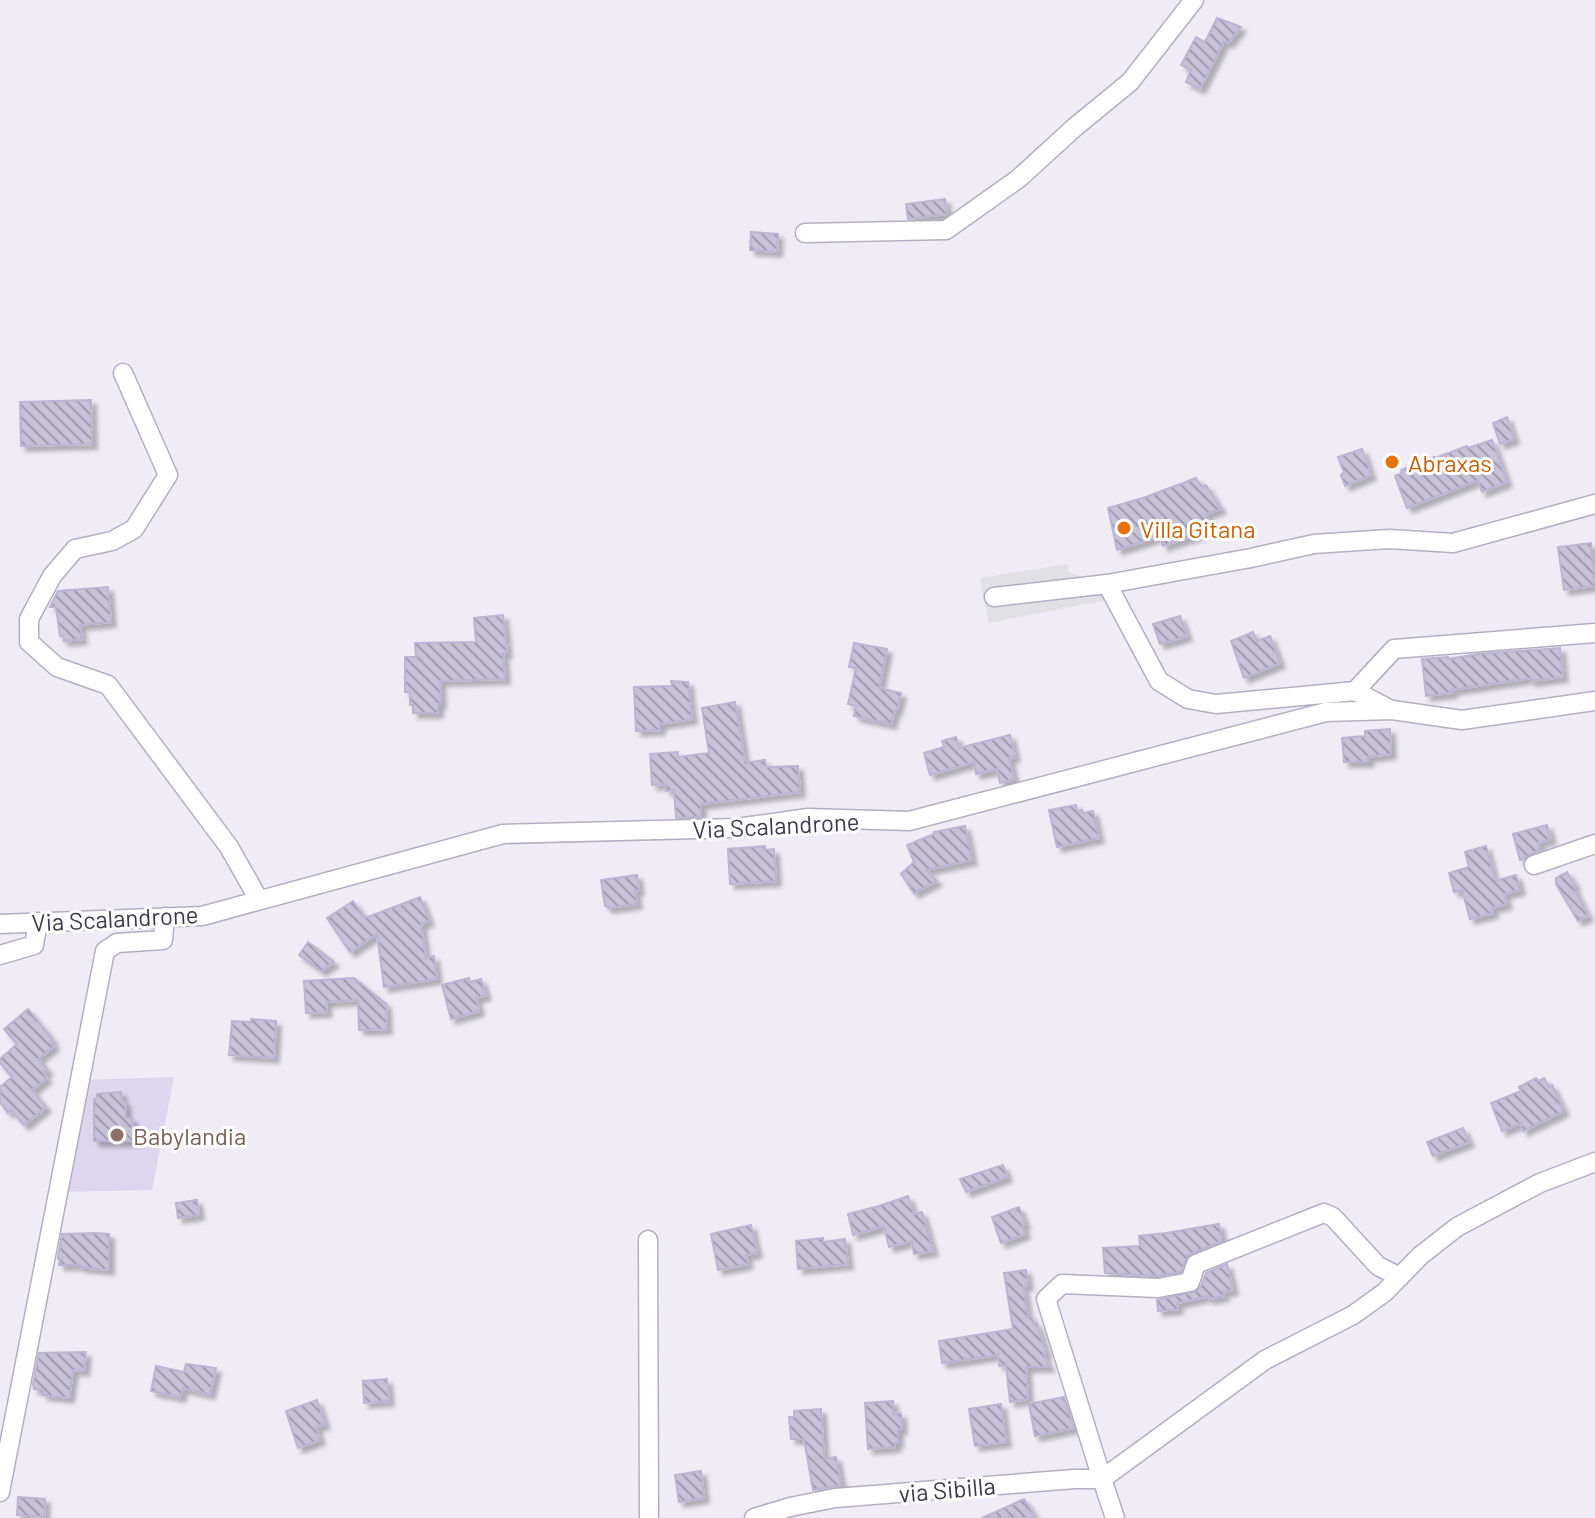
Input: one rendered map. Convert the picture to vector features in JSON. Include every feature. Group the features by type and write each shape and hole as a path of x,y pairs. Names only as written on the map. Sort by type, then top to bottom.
{"street":[{"path":"805,233 946,230 1018,179 1130,82 1194,0"},
{"path":"123,373 168,475 134,529 112,541 75,549 52,576 29,619 29,642 57,667 108,685 229,847 259,900"},
{"path":"994,597 1107,584 1314,544 1389,539 1453,543 1595,504"},
{"path":"1107,584 1159,681 1188,699 1216,704 1355,691 1392,710"},
{"path":"1355,691 1394,649 1595,633"},
{"name":"Via Scalandrone","path":"0,924 202,916 503,834 737,828 808,818 909,821 1326,712 1392,710 1462,720 1595,701"},
{"path":"1534,865 1595,844"},
{"path":"0,1492 105,951 117,943 163,940 165,917"},
{"path":"0,955 34,945 38,922"},
{"path":"1102,1479 1265,1360 1353,1315 1385,1292 1420,1256 1457,1227 1540,1183 1595,1162"},
{"path":"1115,1518 1046,1299 1062,1284 1158,1288 1190,1282 1196,1264 1324,1213 1333,1217 1378,1266 1400,1277"},
{"path":"648,1240 649,1518"},
{"name":"via Sibilla","path":"754,1518 835,1498 1102,1479"}],"shaded area":[{"path":"1067,564 1069,572 1083,578 1107,600 989,623 980,578"},
{"name":"Babylandia","path":"174,1077 152,1190 61,1192 82,1080"}],"building":[{"path":"1217,18 1241,27 1228,43 1224,41 1200,89 1186,82 1191,70 1181,65 1196,37 1205,42"},
{"path":"945,199 947,214 908,219 906,204"},
{"path":"751,232 778,234 777,252 750,250"},
{"path":"91,400 92,444 21,446 20,402"},
{"path":"1507,417 1514,439 1500,444 1493,423"},
{"path":"1492,440 1507,482 1482,492 1478,480 1407,508 1395,476 1402,473 1401,470"},
{"path":"1362,449 1371,475 1345,486 1338,457"},
{"path":"1196,478 1202,487 1206,485 1221,509 1206,514 1212,530 1163,546 1160,536 1117,550 1108,508"},
{"path":"1591,543 1595,586 1564,590 1558,547"},
{"path":"108,587 111,622 80,625 82,639 64,641 60,636 56,607 50,607 58,591"},
{"path":"503,615 507,653 503,653 505,679 440,681 441,704 438,704 438,713 413,713 410,692 405,692 405,657 416,657 415,643 476,642 474,618"},
{"path":"1180,616 1187,636 1160,644 1153,624"},
{"path":"1253,632 1257,641 1270,636 1280,663 1244,678 1231,641"},
{"path":"854,643 887,649 879,688 901,693 891,724 854,716 856,706 848,704 856,668 849,667"},
{"path":"1560,648 1563,677 1531,681 1531,678 1426,696 1422,659"},
{"path":"671,681 688,682 692,719 660,724 660,730 636,731 634,687 672,686"},
{"path":"735,702 745,763 765,760 766,767 798,766 800,792 701,804 701,817 676,818 674,790 666,791 666,784 652,785 650,754 678,752 678,757 709,753 702,708"},
{"path":"1390,729 1391,754 1368,757 1368,762 1344,762 1342,738 1365,736 1365,731"},
{"path":"1010,735 1015,757 1009,758 1014,779 1000,783 997,769 976,774 974,762 930,775 924,753 944,747 942,741 956,737 959,748"},
{"path":"1076,805 1077,811 1093,811 1099,838 1057,847 1049,810"},
{"path":"1547,825 1551,839 1538,843 1540,850 1520,860 1513,834"},
{"path":"965,826 972,860 926,870 937,881 914,893 901,874 914,862 907,845 934,832"},
{"path":"765,846 765,850 774,849 776,881 730,884 728,849"},
{"path":"1486,846 1495,881 1516,875 1520,890 1504,894 1507,904 1492,908 1493,913 1470,919 1462,890 1454,892 1449,873 1469,867 1465,852"},
{"path":"1567,872 1588,916 1578,921 1556,884 1556,878"},
{"path":"637,875 637,904 605,906 601,880"},
{"path":"420,897 429,921 421,924 426,958 434,956 437,979 384,987 377,934 350,952 327,918 353,901 365,918"},
{"path":"308,942 334,962 321,971 299,955"},
{"path":"354,978 386,1004 387,1029 359,1030 358,1000 326,1002 327,1012 306,1013 304,981"},
{"path":"469,978 470,982 481,979 486,995 476,998 479,1011 451,1019 442,985"},
{"path":"28,1009 53,1040 50,1042 54,1046 38,1059 48,1070 43,1073 47,1078 32,1090 46,1107 24,1125 11,1110 8,1113 0,1102 0,1087 12,1077 0,1059 17,1044 4,1029"},
{"path":"251,1019 276,1021 274,1058 229,1055 232,1021 251,1022"},
{"path":"1536,1078 1538,1081 1544,1078 1549,1087 1552,1085 1564,1111 1523,1131 1521,1123 1502,1131 1491,1103 1521,1091 1519,1087"},
{"path":"121,1092 126,1118 132,1118 133,1141 94,1141 94,1099 97,1094"},
{"path":"1463,1128 1469,1142 1433,1156 1427,1142"},
{"path":"1003,1165 1007,1177 966,1192 960,1179"},
{"path":"908,1196 914,1214 922,1212 933,1251 914,1254 912,1241 889,1247 884,1226 853,1235 848,1214"},
{"path":"197,1200 199,1215 178,1218 176,1203"},
{"path":"1019,1207 1025,1234 1001,1243 992,1217"},
{"path":"1219,1224 1222,1241 1188,1255 1181,1272 1157,1276 1105,1273 1103,1248 1140,1246 1139,1236"},
{"path":"751,1225 757,1253 746,1255 748,1264 718,1270 711,1234"},
{"path":"62,1234 109,1234 109,1270 59,1265"},
{"path":"823,1238 823,1242 845,1239 848,1264 798,1269 796,1241"},
{"path":"1227,1264 1233,1290 1223,1292 1224,1296 1177,1303 1178,1309 1158,1311 1157,1300 1197,1291 1206,1273"},
{"path":"1026,1270 1028,1285 1023,1286 1028,1317 1031,1316 1037,1324 1049,1367 1026,1367 1028,1399 1010,1402 1006,1365 999,1366 998,1355 942,1363 939,1341 1013,1329 1004,1273"},
{"path":"86,1352 84,1371 73,1370 69,1398 43,1395 43,1390 34,1389 39,1353"},
{"path":"186,1364 216,1368 210,1394 183,1388 180,1397 151,1391 156,1366 184,1372"},
{"path":"387,1379 389,1401 364,1403 363,1381"},
{"path":"1064,1397 1074,1428 1035,1436 1029,1404"},
{"path":"317,1400 325,1424 316,1427 320,1440 298,1448 286,1411"},
{"path":"893,1401 893,1414 901,1413 902,1429 898,1429 898,1443 895,1447 868,1449 865,1403"},
{"path":"1001,1404 1006,1442 975,1446 969,1409"},
{"path":"821,1409 824,1459 836,1457 841,1485 813,1490 804,1439 791,1439 789,1417 794,1417 794,1411"},
{"path":"701,1471 704,1498 679,1502 675,1475"},
{"path":"18,1497 45,1499 44,1517 17,1515"},
{"path":"1024,1499 1036,1518 982,1518"}],"place":[{"name":"Abraxas","path":"1392,462"},
{"name":"Villa Gitana","path":"1124,528"},
{"name":"Babylandia","path":"117,1135"}]}
